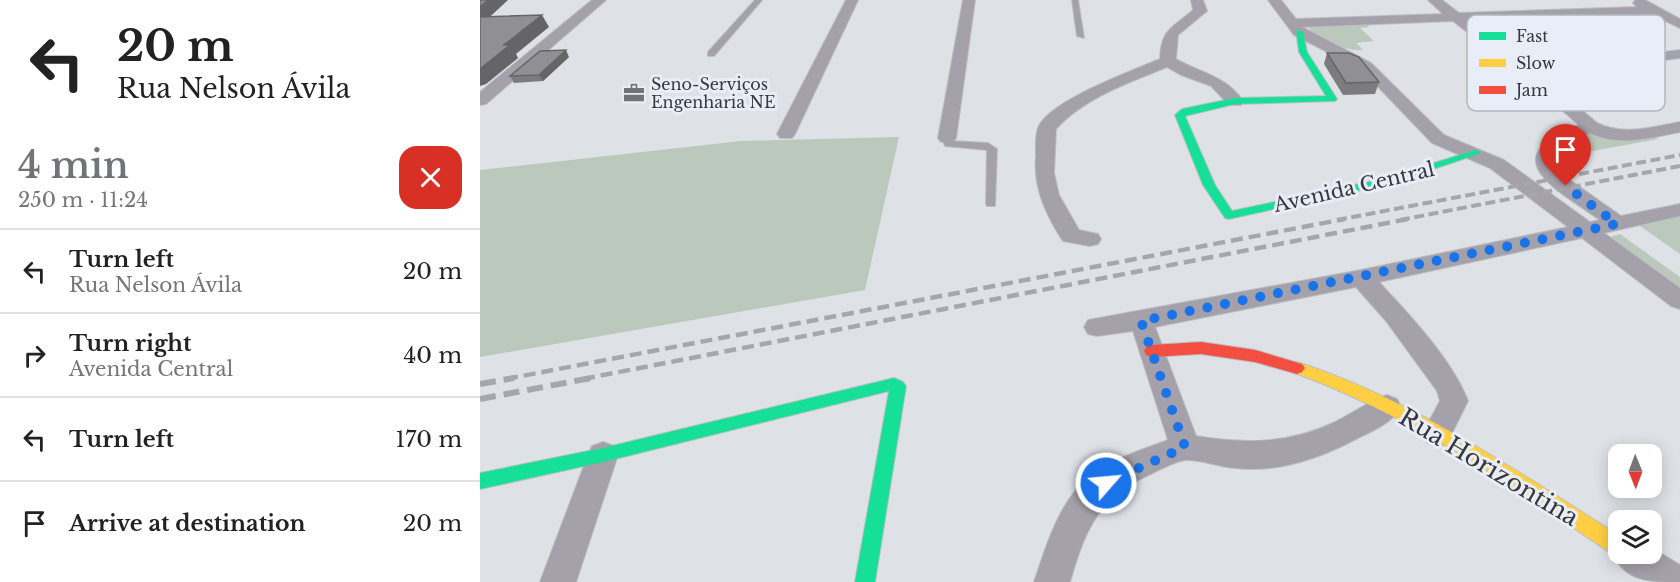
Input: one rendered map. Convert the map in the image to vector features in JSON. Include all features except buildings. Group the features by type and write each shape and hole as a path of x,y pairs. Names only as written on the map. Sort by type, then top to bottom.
{"street":[{"path":"480,100 600,0"},
{"path":"786,134 852,0"},
{"path":"947,138 969,0"},
{"path":"1168,61 1168,41 1172,31 1200,10 1197,0"},
{"path":"1168,61 1187,72 1217,83 1235,101 1328,101 1332,99 1332,95 1309,64 1296,28 1274,0"},
{"path":"1434,0 1467,26"},
{"path":"1635,0 1663,15"},
{"path":"1530,15 1654,10"},
{"path":"1665,16 1680,24"},
{"path":"1296,28 1467,18"},
{"path":"1296,28 1366,66 1438,139 1476,153 1514,175 1680,300"},
{"path":"1665,56 1680,54"},
{"path":"1090,239 1071,236 1068,233 1049,195 1044,173 1047,128 1062,114 1098,91 1168,61"},
{"name":"Avenida Central","path":"1235,101 1185,111 1180,115 1209,185 1229,215 1385,183 1441,167 1476,153"},
{"path":"1573,111 1591,126 1606,134 1626,136 1680,127"},
{"path":"1591,126 1572,133 1555,144 1546,154 1544,167 1549,174 1617,224"},
{"path":"1097,327 1141,321 1361,278 1680,210"},
{"path":"1361,278 1395,315 1449,387 1454,401 1437,434"},
{"path":"1052,582 1062,550 1089,498 1106,483 1185,447 1141,321"},
{"path":"1151,351 1199,348 1251,355 1295,366 1387,406"},
{"path":"480,482 603,455 890,383 898,386 865,582"},
{"name":"Rua Horizontina","path":"1185,447 1267,456 1312,445 1352,429 1387,406 1437,434 1608,540"},
{"path":"558,582 603,455"},
{"path":"1646,564 1676,582"}],"lane":[{"path":"711,54 759,0"},
{"path":"1075,0 1081,36"},
{"path":"947,138 948,144 992,148 991,204"}],"green space":[{"path":"1366,24 1369,27 1360,28 1374,41 1356,43 1363,50 1334,44 1319,37 1309,28 1311,26"},
{"path":"1589,132 1652,135 1658,139 1560,157 1558,160 1567,166 1550,170 1542,151"},
{"path":"899,137 865,290 480,357 480,170 741,141"},
{"path":"1680,215 1680,254 1637,224"},
{"path":"1620,234 1680,277 1680,287 1610,237"}],"railway":[{"path":"1337,220 1680,155"},
{"path":"1400,220 1680,166"},
{"path":"506,379 1345,219"},
{"path":"583,379 1408,219"},
{"path":"480,384 514,378"},
{"path":"480,399 591,378"}],"traffic: fast":[{"path":"1299,32 1303,52 1332,99 1235,101 1185,111 1180,115 1209,185 1229,215 1385,182 1476,153"},
{"path":"480,481 603,455 894,384 898,386 865,582"}],"traffic: slow":[{"path":"1297,368 1339,383 1422,422 1503,471 1608,539"}],"traffic: jam":[{"path":"1151,351 1201,348 1255,356 1297,368"}],"place":[{"name":"Seno-Serviços Engenharia NE","path":"634,93"}],"route":[{"path":"1106,483 1138,466 1185,447 1141,321 1617,224 1566,186"}]}
